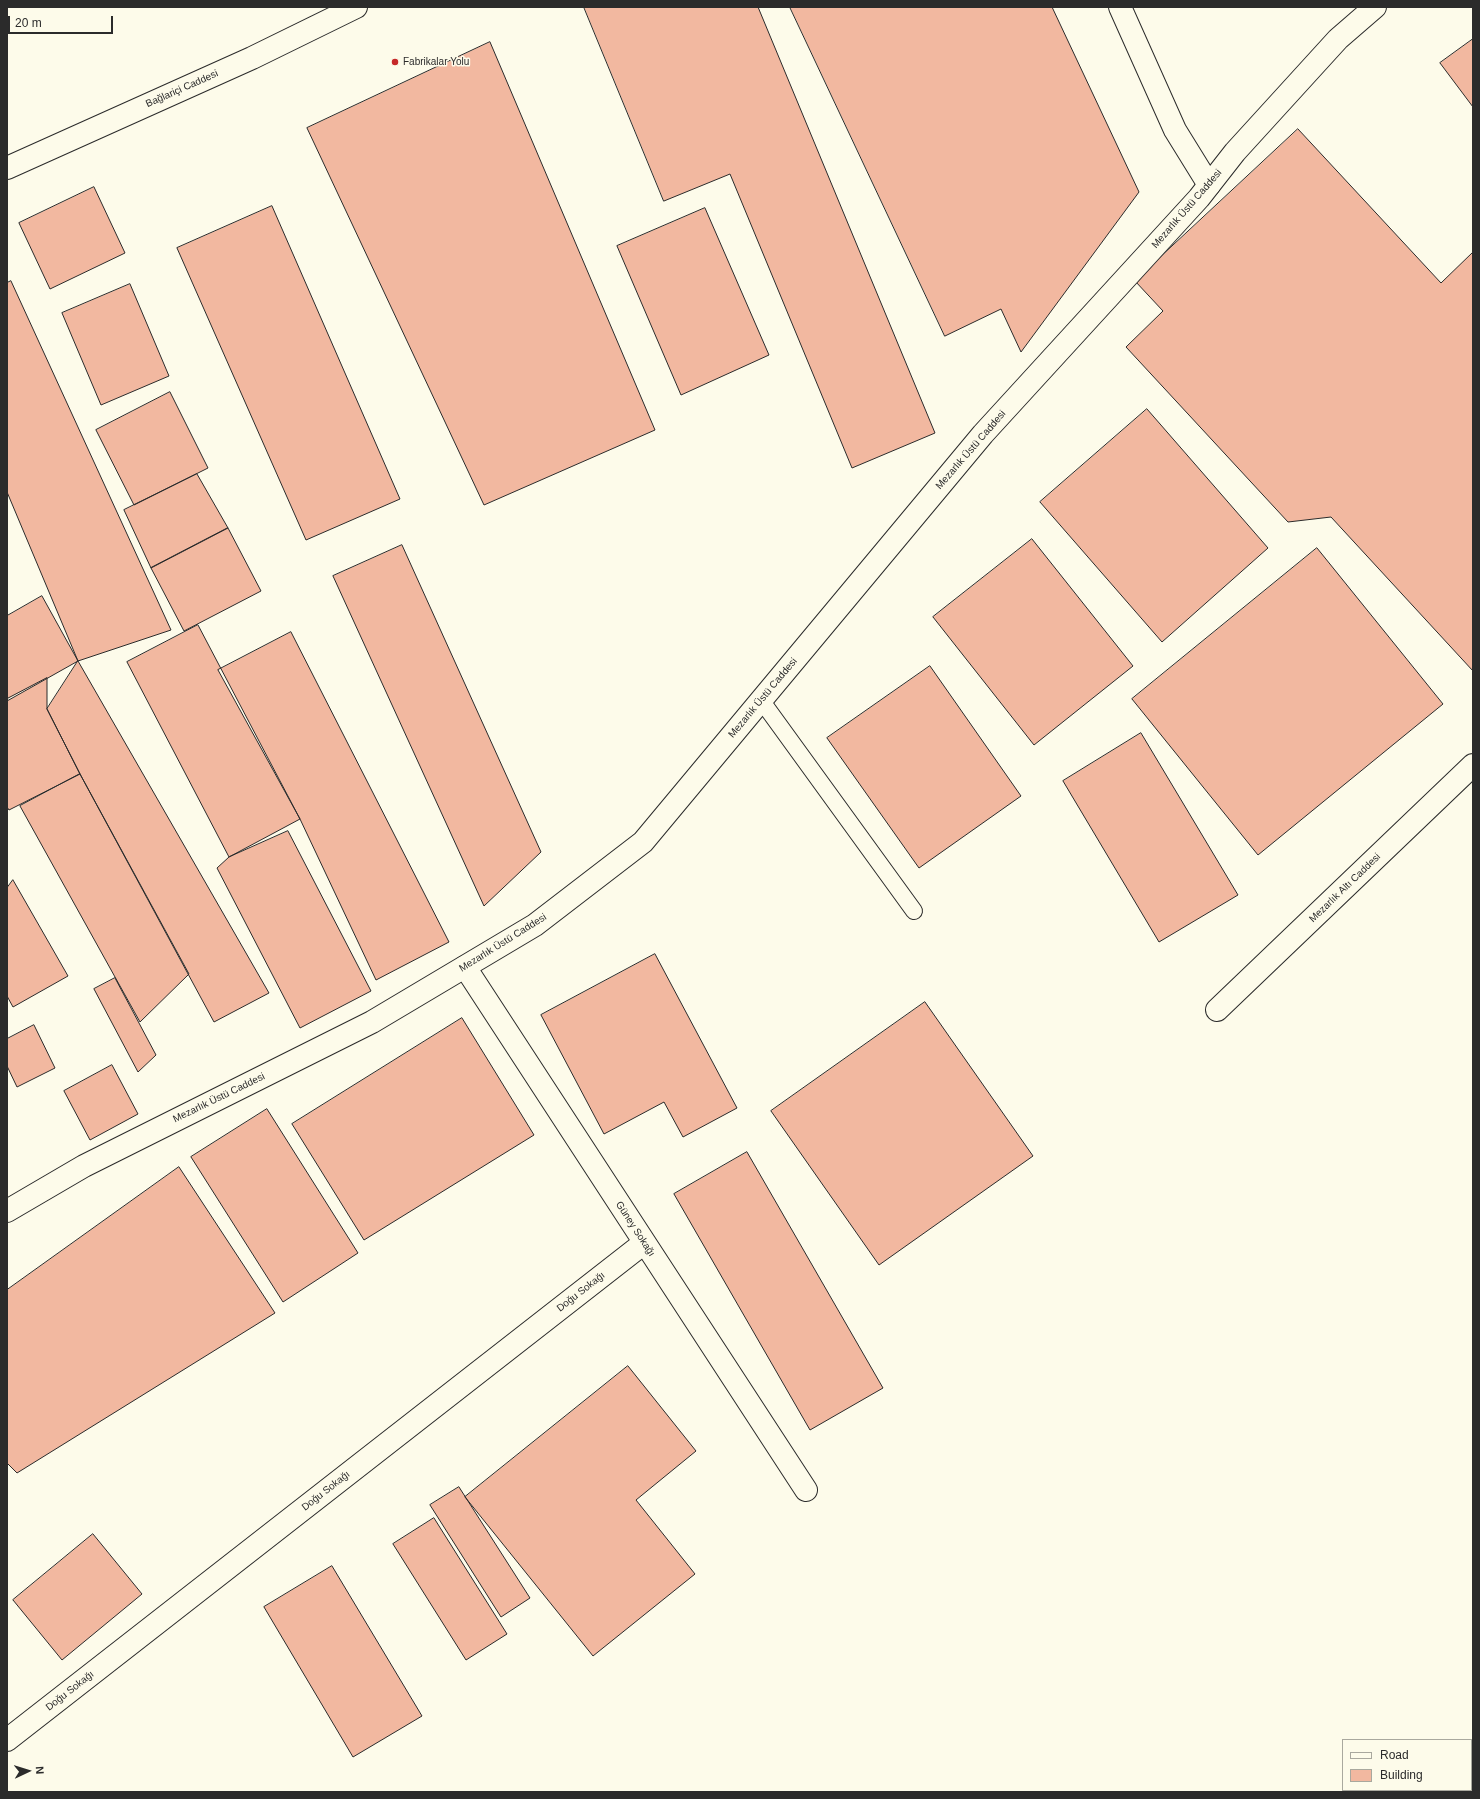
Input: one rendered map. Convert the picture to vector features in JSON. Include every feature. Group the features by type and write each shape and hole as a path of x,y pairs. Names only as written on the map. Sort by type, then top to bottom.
{"street":[{"name":"Bağlariçi Caddesi","path":"7,168 252,58 356,7"},
{"path":"1120,7 1176,130 1209,185"},
{"name":"Mezarlık Üstü Caddesi","path":"7,1211 84,1166 372,1022 535,925 643,842 983,434 1209,185 1235,152 1338,39 1375,7"},
{"name":"Mezarlık Altı Caddesi","path":"1217,1010 1473,765"},
{"name":"Güney Sokağı","path":"465,967 806,1490"},
{"name":"Doğu Sokağı","path":"7,1740 644,1243"}],"lane":[{"path":"761,700 914,911"}],"building":[{"path":"584,7 758,7 935,433 852,468 730,174 664,201"},
{"path":"790,7 1052,7 1139,192 1021,352 1001,309 945,336"},
{"path":"1473,39 1473,107 1440,63"},
{"path":"490,42 655,430 484,505 307,128"},
{"path":"1298,129 1441,283 1473,252 1473,671 1331,517 1288,522 1126,347 1163,311 1135,281"},
{"path":"94,187 125,253 50,289 19,223"},
{"path":"272,206 400,499 306,540 177,248"},
{"path":"705,208 769,355 681,395 617,246"},
{"path":"11,281 171,630 78,661 7,492 7,283"},
{"path":"130,284 169,376 101,405 62,313"},
{"path":"170,392 208,468 134,505 96,430"},
{"path":"1147,409 1268,548 1162,642 1040,502"},
{"path":"197,474 228,528 151,568 124,510"},
{"path":"228,528 261,591 184,631 151,568"},
{"path":"1032,539 1133,666 1034,745 933,617"},
{"path":"402,545 541,852 484,906 333,576"},
{"path":"1317,548 1443,704 1258,855 1132,699"},
{"path":"42,596 78,661 7,701 7,616"},
{"path":"198,625 300,819 229,857 127,662"},
{"path":"291,632 449,942 376,980 300,819 218,670"},
{"path":"78,661 269,993 214,1022 80,774 47,709"},
{"path":"930,666 1021,796 919,868 827,738"},
{"path":"47,678 47,709 80,774 9,810 7,807 7,699"},
{"path":"1141,733 1238,895 1159,942 1063,781"},
{"path":"80,774 189,974 140,1022 20,806"},
{"path":"288,831 371,991 300,1028 217,868 229,857"},
{"path":"13,880 68,976 13,1007 7,996 7,888"},
{"path":"655,954 737,1108 683,1137 664,1102 604,1134 541,1015"},
{"path":"115,978 156,1055 138,1072 94,989"},
{"path":"925,1002 1033,1156 879,1265 771,1111"},
{"path":"462,1018 534,1135 364,1240 292,1124"},
{"path":"34,1025 55,1068 17,1087 7,1066 7,1039"},
{"path":"112,1065 138,1114 90,1140 64,1091"},
{"path":"267,1109 358,1253 283,1302 191,1157"},
{"path":"747,1152 883,1388 810,1430 674,1194"},
{"path":"179,1167 275,1313 17,1473 7,1463 7,1290"},
{"path":"628,1366 696,1451 636,1500 695,1574 593,1656 465,1497"},
{"path":"459,1487 530,1598 501,1617 430,1505"},
{"path":"434,1518 507,1634 466,1660 393,1544"},
{"path":"93,1534 142,1594 62,1660 13,1600"},
{"path":"332,1566 422,1716 353,1757 264,1607"}],"place":[{"name":"Fabrikalar Yolu","path":"395,62"}]}
